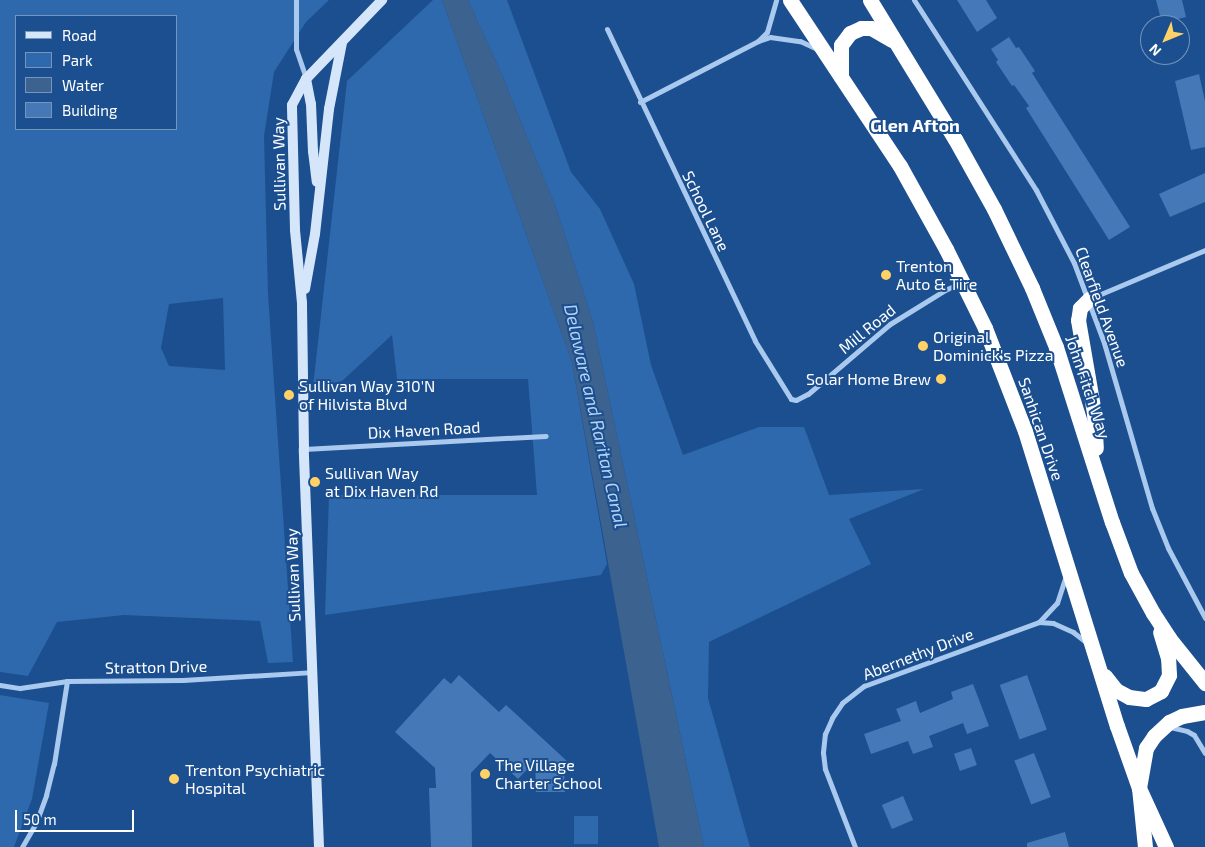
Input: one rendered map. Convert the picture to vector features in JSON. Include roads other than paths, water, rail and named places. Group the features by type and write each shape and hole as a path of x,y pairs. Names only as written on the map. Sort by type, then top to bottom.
{"highway":[{"name":"Sanhican Drive","path":"790,0 900,166 963,282 1002,369 1025,430 1068,571 1139,788 1166,847"},
{"name":"John Fitch Way","path":"870,0 955,138 994,209 1032,288 1056,347 1122,550 1152,613 1186,660 1205,682"},
{"path":"840,77 842,46 850,33 861,28 871,28 896,42"},
{"path":"1089,299 1080,308 1078,320 1094,413 1098,472"},
{"path":"1100,669 1116,690 1129,697 1146,698 1161,691 1168,682 1169,667 1162,637 1152,613"},
{"path":"1145,847 1139,788 1146,748 1163,727 1182,716 1205,712"}],"main road":[{"name":"Sullivan Way","path":"319,847 304,449 302,303 295,230 292,104 306,79 382,0"},
{"name":"Sullivan Way","path":"302,303 315,234 329,108 342,43"},
{"path":"306,79 311,104 313,151 319,198"}],"street":[{"path":"296,0 296,49 306,79"},
{"path":"758,41 767,32 776,0"},
{"name":"Clearfield Avenue","path":"914,0 1036,190 1062,238 1089,299 1152,508 1171,556 1205,618"},
{"name":"School Lane","path":"607,29 755,341 791,399"},
{"path":"640,102 758,41 770,37 800,41 825,54"},
{"path":"1089,299 1205,250"},
{"name":"Mill Road","path":"791,399 796,400 816,388 890,324 945,290 963,282"},
{"name":"Dix Haven Road","path":"304,449 546,436"},
{"name":"Abernethy Drive","path":"854,847 825,769 823,752 825,734 832,718 842,703 864,686 1039,622 1057,603 1068,571"},
{"path":"1039,622 1053,623 1073,632 1093,647"},
{"name":"Stratton Drive","path":"0,686 20,688 67,681 183,680 312,672"},
{"path":"22,847 36,823 46,795 54,764 67,681"},
{"path":"1163,727 1186,730 1194,735 1205,753"}],"water":[{"name":"Delaware and Raritan Canal","path":"442,0 468,0 502,75 556,208 593,322 704,847 659,847 572,362"}],"place":[{"name":"Trenton Auto & Tire","path":"886,275"},
{"name":"Original Dominick's Pizza","path":"923,346"},
{"name":"Solar Home Brew","path":"941,379"},
{"name":"Sullivan Way 310'N of Hilvista Blvd","path":"289,395"},
{"name":"Sullivan Way at Dix Haven Rd","path":"315,482"},
{"name":"The Village Charter School","path":"485,774"},
{"name":"Trenton Psychiatric Hospital","path":"174,779"}],"district":[{"name":"Glen Afton","path":"915,125"}]}
